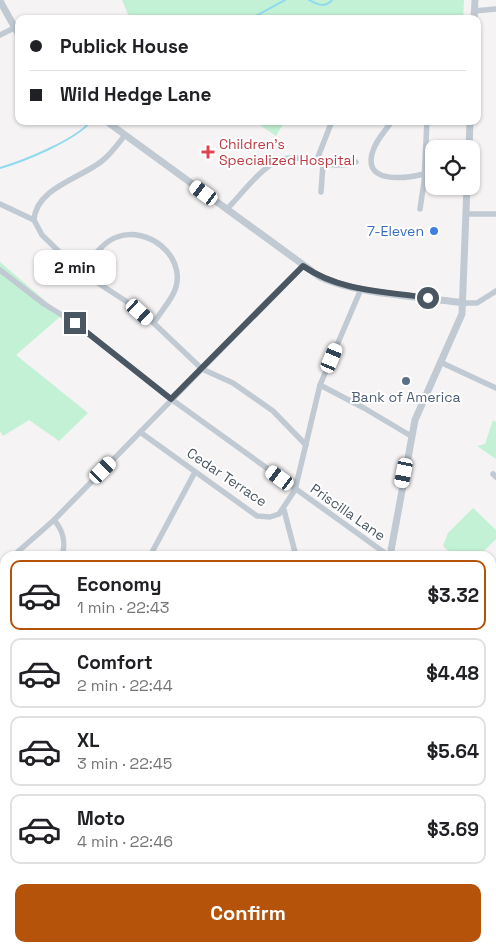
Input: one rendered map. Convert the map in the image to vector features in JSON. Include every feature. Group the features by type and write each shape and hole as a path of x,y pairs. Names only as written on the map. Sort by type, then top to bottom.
{"street":[{"path":"475,0 474,15 496,9"},
{"path":"0,1 14,28 0,35"},
{"path":"111,125 303,266 333,283 361,290 464,303 477,303 496,291"},
{"path":"316,162 330,125"},
{"path":"389,125 375,145 372,154 372,165 376,173 384,177 410,178 424,174"},
{"path":"420,210 427,125"},
{"path":"469,140 470,125"},
{"path":"34,220 36,211 50,193 103,161 125,135"},
{"path":"227,210 275,162 290,158 341,167 356,162"},
{"path":"320,192 323,164"},
{"path":"390,551 411,436 417,415 462,314 464,303 467,195"},
{"path":"0,204 34,220 42,235 81,272 133,306 154,323 202,369 254,396 273,410 306,445"},
{"path":"466,214 496,214"},
{"path":"81,272 108,241 116,237 133,234 154,240 170,257 177,279 176,288 154,323"},
{"path":"19,551 54,520 303,266"},
{"name":"Priscilla Lane","path":"0,270 75,323 171,399 382,551"},
{"name":"Cedar Terrace","path":"140,432 257,516 275,516 284,510 295,490 320,385 361,290"},
{"path":"440,362 496,388"},
{"path":"320,385 411,436"},
{"path":"153,551 195,472"},
{"path":"284,510 295,551"},
{"path":"54,520 64,541 63,551"}],"green space":[{"path":"122,0 464,0 463,15 128,15"},
{"path":"260,125 283,125 276,136"},
{"path":"0,262 62,315 16,355 88,413 59,441 29,420 3,436 0,431"},
{"path":"493,420 496,422 496,459 477,446 485,444"},
{"path":"473,508 496,530 496,539 484,551 448,551 443,546 448,533"}],"waterway":[{"path":"257,15 285,0"},
{"path":"309,0 321,5 327,4 332,0"},
{"path":"0,168 35,155 62,142 87,125"}],"place":[{"name":"Children's Specialized Hospital","path":"208,152"},
{"name":"7-Eleven","path":"434,231"},
{"name":"Bank of America","path":"406,381"}],"route":[{"path":"75,323 171,399 303,266 320,277 347,287 428,298"}]}
